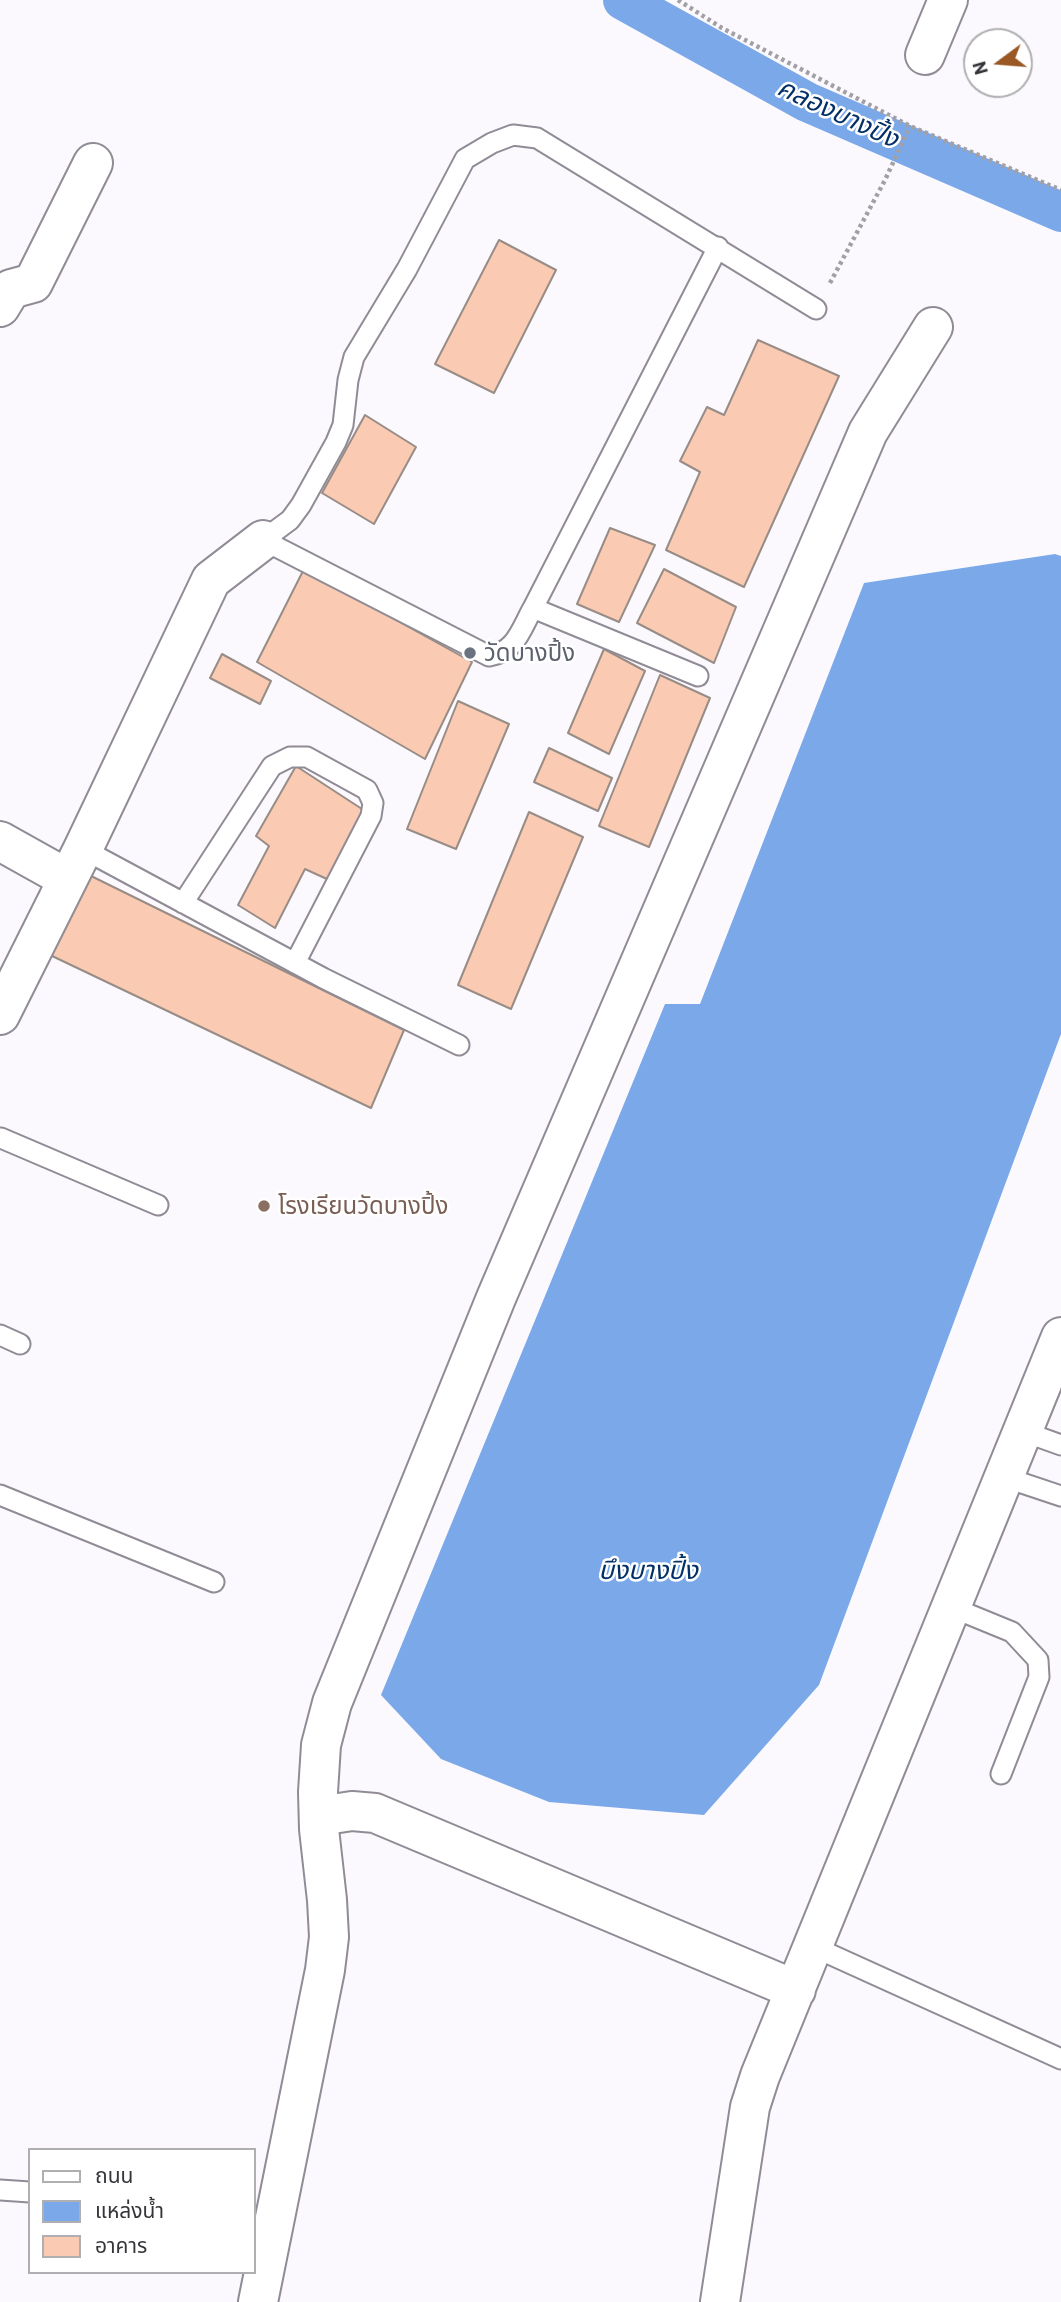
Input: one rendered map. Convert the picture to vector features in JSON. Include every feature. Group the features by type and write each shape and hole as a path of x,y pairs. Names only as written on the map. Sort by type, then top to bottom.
{"street":[{"path":"925,55 948,0"},
{"path":"0,307 11,289 33,283 93,163"},
{"path":"258,2302 264,2225 325,1970 329,1937 318,1792 321,1745 332,1703 495,1298 868,432 933,327"},
{"path":"0,1016 211,580 263,540"},
{"path":"0,841 75,864"},
{"path":"720,2302 750,2106 760,2076 1061,1336"},
{"path":"319,1816 352,1811 375,1813 796,1990"}],"lane":[{"path":"718,247 533,608 513,645 502,654 489,656 263,540 290,520 301,505 343,425 348,380 354,357 407,269 465,159 492,143 513,135 537,138 718,247 816,309"},
{"path":"533,608 698,676"},
{"path":"183,903 272,766 290,757 307,757 367,790 373,803 371,816 295,963"},
{"path":"75,864 183,903 295,963 459,1045"},
{"path":"0,1138 0,1154"},
{"path":"0,1138 158,1205"},
{"path":"0,1335 20,1344"},
{"path":"1022,1431 1061,1445"},
{"path":"1004,1476 1061,1496"},
{"path":"0,1495 214,1582"},
{"path":"951,1607 1012,1632 1038,1660 1039,1677 1001,1774"},
{"path":"814,1947 1059,2051"},
{"path":"0,2190 28,2192"}],"path":[{"path":"678,0 722,28 910,126 1061,190"},
{"path":"816,309 885,180 910,126"}],"water":[{"name":"บึงบางปิ้ง","path":"1055,554 1061,556 1061,1034 819,1685 704,1815 549,1802 441,1759 381,1695 665,1004 700,1004 864,583"}],"building":[{"path":"499,240 556,270 494,393 435,364"},
{"path":"758,340 839,376 744,587 666,550 700,472 680,461 707,407 724,415"},
{"path":"365,415 416,447 374,524 322,493"},
{"path":"610,528 655,545 619,622 577,604"},
{"path":"304,569 472,662 425,759 257,662"},
{"path":"664,569 736,607 714,663 637,623"},
{"path":"604,649 645,671 609,754 568,733"},
{"path":"222,654 271,681 260,704 210,678"},
{"path":"660,675 710,698 649,847 599,826"},
{"path":"458,701 509,724 456,849 407,829"},
{"path":"549,748 612,778 598,811 534,782"},
{"path":"296,766 365,811 329,880 305,869 275,928 238,905 269,846 256,836"},
{"path":"529,812 583,837 511,1009 458,985"},
{"path":"87,874 404,1030 371,1108 50,955"}],"waterway":[{"name":"คลองบางปิ้ง","path":"623,0 807,102 1061,212"}],"place":[{"name":"วัดบางปิ้ง","path":"470,653"},
{"name":"โรงเรียนวัดบางปิ้ง","path":"264,1206"}]}
